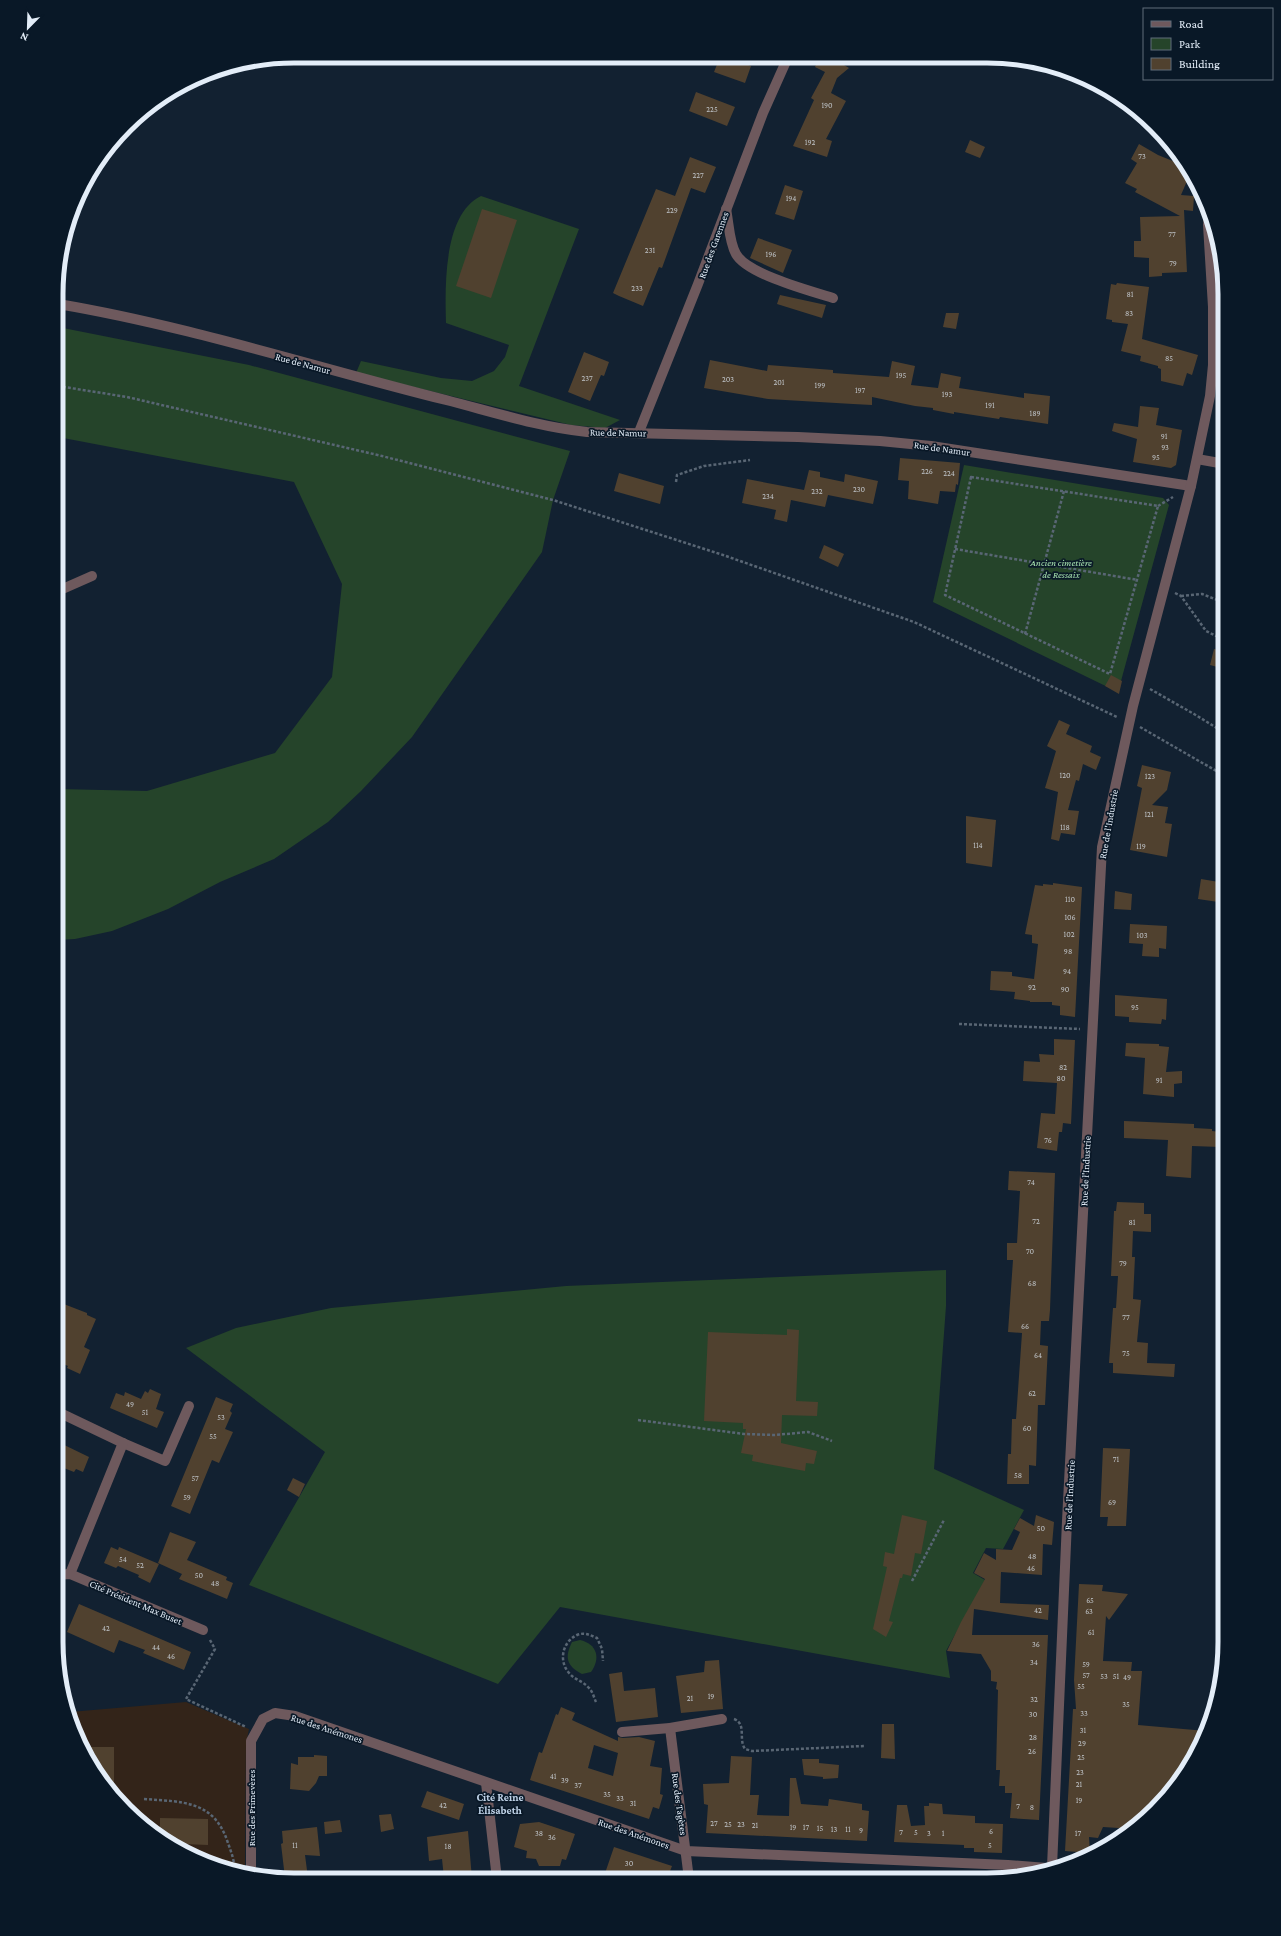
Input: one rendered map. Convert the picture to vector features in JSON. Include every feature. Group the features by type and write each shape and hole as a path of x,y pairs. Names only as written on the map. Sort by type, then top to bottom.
{"street":[{"name":"Rue des Garennes","path":"639,432 764,109 785,63"},
{"path":"726,209 736,254 743,263 767,276 833,298"},
{"name":"Rue de l'Industrie","path":"1052,1864 1067,1521 1102,847 1129,722 1191,486 1210,396 1213,365 1213,307 1208,228"},
{"name":"Rue de Namur","path":"63,305 179,329 353,377 532,423 565,430 587,432 639,432 798,437 902,443 931,446 1191,486"},
{"path":"1213,307 1218,308"},
{"path":"1197,459 1218,463"},
{"path":"63,589 92,576"},
{"path":"63,1413 123,1443 165,1460 189,1406"},
{"path":"70,1574 123,1443"},
{"name":"Cité Président Max Buset","path":"63,1574 70,1574 203,1630"},
{"name":"Rue des Anémones","path":"254,1736 263,1719 275,1713 295,1716 686,1851 1038,1867"},
{"path":"622,1732 670,1728 722,1719"},
{"name":"Rue des Tagètes","path":"670,1728 688,1873"},
{"name":"Rue des Primevères","path":"251,1869 254,1736"},
{"path":"486,1783 496,1873"}],"path":[{"path":"63,387 126,397 382,456 553,500 723,555 914,622 1129,722 1218,772"},
{"path":"676,482 678,474 704,466 750,460"},
{"path":"971,477 1064,491 1158,506 1110,674 945,595 971,477"},
{"path":"1025,634 1064,491"},
{"path":"955,549 1138,580"},
{"path":"1218,600 1202,594 1181,596 1206,631 1216,636 1218,635"},
{"path":"1139,683 1218,729"},
{"path":"959,1024 1092,1029"},
{"path":"638,1420 744,1434 775,1435 808,1432 832,1442"},
{"path":"912,1581 944,1520"},
{"path":"203,1630 215,1649 186,1699 254,1736"},
{"path":"596,1702 591,1690 582,1681 570,1675 565,1667 563,1657 564,1646 570,1639 578,1634 587,1634 597,1638 602,1649 603,1661"},
{"path":"722,1719 732,1718 738,1721 742,1726 741,1744 745,1749 864,1746"},
{"path":"144,1799 187,1803 210,1813 225,1833 234,1865"}],"shaded area":[{"path":"186,1702 249,1729 246,1744 245,1868 220,1861 178,1842 142,1816 120,1794 94,1758 74,1712"}],"green space":[{"path":"481,196 579,229 519,386 620,420 605,428 571,425 356,373 361,361 441,378 472,381 494,371 505,357 509,345 446,323 447,272 453,235 459,219 469,205"},
{"path":"63,328 249,365 570,451 553,500 542,552 412,737 361,791 328,822 274,859 220,882 168,909 112,931 75,939 63,940 63,789 147,791 275,753 332,677 342,584 294,482 63,438"},
{"name":"Ancien cimetière de Ressaix","path":"964,465 1163,498 1169,505 1118,692 933,602"},
{"path":"946,1270 946,1306 934,1469 1024,1510 1003,1549 986,1548 973,1573 985,1580 946,1651 950,1678 560,1607 498,1684 249,1585 325,1452 186,1348 236,1328 331,1308 566,1286"},
{"path":"580,1640 586,1642 594,1648 596,1652 596,1662 591,1672 582,1674 573,1668 568,1661 568,1653 572,1642"}],"building":[{"path":"718,63 743,63 751,66 745,83 714,72"},
{"path":"817,63 845,63 844,65 849,68 837,78 831,93 846,101 826,139 832,141 827,157 793,146 814,100 811,98 825,72 815,67"},
{"path":"696,92 735,107 727,126 689,111"},
{"path":"970,140 985,147 980,158 965,152"},
{"path":"1139,144 1158,155 1177,163 1188,179 1181,195 1194,196 1193,211 1184,210 1187,272 1162,273 1162,276 1149,277 1149,258 1134,257 1134,241 1141,241 1140,217 1180,216 1135,192 1137,189 1125,183 1137,163 1131,159"},
{"path":"690,157 716,167 705,193 691,188 662,268 659,267 643,306 613,293 656,189 675,196"},
{"path":"785,185 803,191 794,220 775,214"},
{"path":"482,209 517,220 491,298 456,286"},
{"path":"758,238 792,250 783,273 750,258"},
{"path":"1117,283 1149,287 1142,339 1198,355 1192,375 1187,373 1183,386 1161,381 1161,369 1158,368 1158,366 1140,361 1141,356 1121,351 1128,324 1112,322 1112,320 1106,319 1111,284 1116,285"},
{"path":"780,295 826,305 822,318 777,304"},
{"path":"946,313 959,313 956,329 943,327"},
{"path":"584,352 609,362 604,376 601,375 590,401 568,392"},
{"path":"710,360 767,371 768,365 833,370 833,373 889,377 892,361 915,366 911,385 938,388 941,373 961,377 959,388 1024,398 1024,393 1050,396 1048,424 1000,417 999,419 954,412 954,414 933,410 933,408 915,406 872,397 872,405 853,404 768,399 704,388"},
{"path":"1140,406 1159,408 1156,425 1182,430 1176,465 1171,468 1133,462 1137,439 1112,431 1114,423 1138,427"},
{"path":"900,458 960,463 958,485 956,484 955,492 940,491 938,504 908,499 909,481 898,480"},
{"path":"809,470 820,472 820,477 844,482 845,474 878,481 873,504 828,495 825,507 791,500 787,522 774,519 776,510 742,503 747,479 804,490"},
{"path":"619,473 664,486 660,504 614,491"},
{"path":"824,545 844,554 838,567 819,558"},
{"path":"1214,649 1218,650 1218,667 1210,665"},
{"path":"1111,675 1122,681 1119,694 1105,686"},
{"path":"1059,720 1070,725 1066,734 1092,746 1090,752 1101,757 1096,770 1083,764 1079,781 1076,780 1068,810 1079,811 1075,835 1061,833 1059,841 1051,839 1058,792 1045,788 1056,751 1047,746"},
{"path":"1142,765 1171,772 1167,790 1152,805 1168,807 1165,823 1172,824 1167,857 1130,850 1142,788 1137,786"},
{"path":"966,816 996,820 992,867 966,863"},
{"path":"1201,879 1218,882 1218,902 1198,899"},
{"path":"1053,883 1082,887 1075,1017 1060,1015 1060,1006 1052,1005 1052,1002 1030,1002 1014,999 1015,992 990,990 991,971 1012,972 1012,976 1034,979 1038,944 1032,943 1032,935 1025,934 1035,885 1053,885"},
{"path":"1115,891 1132,894 1131,910 1114,909"},
{"path":"1130,924 1167,926 1166,949 1159,948 1159,957 1142,956 1143,944 1129,943"},
{"path":"1115,995 1167,999 1166,1020 1162,1019 1161,1024 1129,1022 1129,1017 1115,1016"},
{"path":"1054,1039 1075,1040 1071,1124 1063,1123 1062,1132 1059,1132 1057,1151 1037,1148 1041,1113 1055,1114 1057,1083 1023,1081 1024,1061 1040,1062 1039,1054 1054,1055"},
{"path":"1126,1043 1159,1044 1159,1046 1169,1047 1166,1072 1182,1071 1182,1083 1174,1084 1174,1097 1143,1094 1145,1058 1125,1056"},
{"path":"1124,1121 1194,1124 1194,1128 1212,1129 1212,1131 1218,1132 1218,1147 1192,1146 1191,1178 1166,1176 1168,1140 1124,1138"},
{"path":"1009,1171 1055,1173 1049,1321 1041,1321 1040,1345 1048,1346 1045,1405 1038,1405 1036,1466 1029,1465 1029,1484 1007,1484 1008,1454 1011,1454 1012,1419 1016,1419 1022,1333 1008,1332 1013,1260 1007,1260 1007,1243 1017,1243 1020,1191 1008,1190"},
{"path":"1117,1202 1144,1203 1144,1214 1151,1214 1151,1232 1133,1231 1132,1257 1135,1257 1133,1299 1141,1300 1137,1342 1148,1343 1147,1363 1175,1364 1174,1377 1113,1373 1113,1363 1109,1363 1113,1308 1116,1308 1118,1276 1111,1276 1114,1211 1116,1211"},
{"path":"63,1304 87,1313 87,1315 96,1319 84,1347 90,1350 80,1374 67,1368 68,1366 63,1364"},
{"path":"787,1329 799,1330 796,1401 818,1402 817,1416 782,1415 781,1443 817,1451 814,1464 806,1463 805,1471 752,1461 753,1455 741,1453 746,1429 743,1429 743,1423 704,1421 708,1332 787,1335"},
{"path":"150,1389 161,1394 156,1409 164,1412 157,1428 110,1408 116,1393 124,1396 125,1392 141,1399 145,1391 148,1393"},
{"path":"216,1397 233,1404 230,1411 232,1413 225,1429 233,1432 219,1463 212,1460 190,1514 171,1506"},
{"path":"63,1444 89,1457 83,1472 76,1469 74,1472 63,1468"},
{"path":"1103,1448 1130,1449 1126,1526 1107,1526 1108,1517 1100,1517"},
{"path":"293,1478 305,1484 299,1497 287,1490"},
{"path":"902,1515 927,1521 921,1554 915,1553 911,1576 903,1574 902,1578 900,1578 889,1621 893,1622 886,1637 873,1629 887,1567 883,1566 885,1552 894,1554"},
{"path":"1036,1515 1054,1522 1052,1545 1043,1544 1042,1575 1001,1572 1000,1603 1049,1605 1048,1620 974,1609 972,1635 1048,1635 1039,1820 1010,1818 1012,1793 1005,1793 1005,1786 999,1786 1000,1770 996,1770 997,1682 991,1681 991,1671 981,1654 947,1651 985,1579 974,1573 984,1553 996,1560 996,1549 1012,1550 1020,1532 1014,1529 1020,1518 1034,1526"},
{"path":"170,1532 196,1542 187,1560 227,1577 226,1580 233,1583 227,1599 179,1579 182,1574 158,1563"},
{"path":"111,1547 118,1550 119,1547 159,1564 150,1583 138,1577 139,1575 118,1566 116,1568 104,1563"},
{"path":"1079,1584 1103,1585 1102,1591 1128,1594 1109,1620 1106,1616 1103,1661 1132,1662 1131,1671 1142,1671 1138,1725 1200,1730 1187,1758 1161,1794 1139,1816 1123,1828 1103,1827 1098,1838 1089,1837 1090,1849 1081,1852 1065,1851 1073,1709 1076,1709 1074,1680"},
{"path":"79,1604 191,1652 184,1670 143,1653 145,1650 119,1640 114,1653 67,1632"},
{"path":"719,1660 723,1709 681,1713 676,1676 704,1672 705,1661"},
{"path":"622,1672 624,1691 655,1688 658,1717 616,1722 609,1674"},
{"path":"561,1707 575,1713 572,1720 618,1741 618,1737 639,1737 655,1741 650,1766 662,1768 660,1794 663,1795 659,1809 653,1807 649,1819 530,1780 539,1752 542,1753 556,1714 558,1715","holes":["594,1745 618,1753 613,1776 588,1768"]},
{"path":"882,1724 894,1724 895,1759 881,1758"},
{"path":"88,1747 114,1747 114,1787 94,1758"},
{"path":"314,1755 327,1756 327,1776 319,1776 316,1783 309,1791 290,1789 291,1763 298,1765 298,1757 314,1757"},
{"path":"731,1756 752,1757 750,1795 759,1795 757,1815 789,1816 790,1778 796,1778 801,1804 828,1806 829,1799 862,1804 862,1810 869,1811 867,1841 706,1833 708,1805 704,1804 703,1784 729,1783"},
{"path":"802,1759 819,1759 819,1763 839,1765 838,1778 823,1779 823,1777 804,1775"},
{"path":"427,1791 464,1804 459,1820 421,1807"},
{"path":"929,1803 942,1804 943,1814 975,1816 975,1823 1003,1824 1002,1853 974,1852 974,1848 964,1848 964,1845 894,1842 897,1805 907,1805 911,1826 925,1825 924,1806 929,1806"},
{"path":"391,1814 394,1829 381,1832 379,1815"},
{"path":"160,1818 208,1819 208,1845 184,1845 160,1830"},
{"path":"340,1820 342,1832 325,1834 324,1822"},
{"path":"539,1822 575,1834 566,1860 562,1859 560,1866 539,1866 536,1859 526,1858 527,1851 514,1847 520,1824"},
{"path":"317,1827 320,1856 305,1855 307,1873 284,1873 281,1844 283,1843 282,1831"},
{"path":"468,1831 472,1873 443,1873 442,1859 429,1861 427,1837"},
{"path":"614,1847 672,1866 669,1873 605,1873"}],"district":[{"name":"Cité Reine Élisabeth","path":"500,1803"}]}
